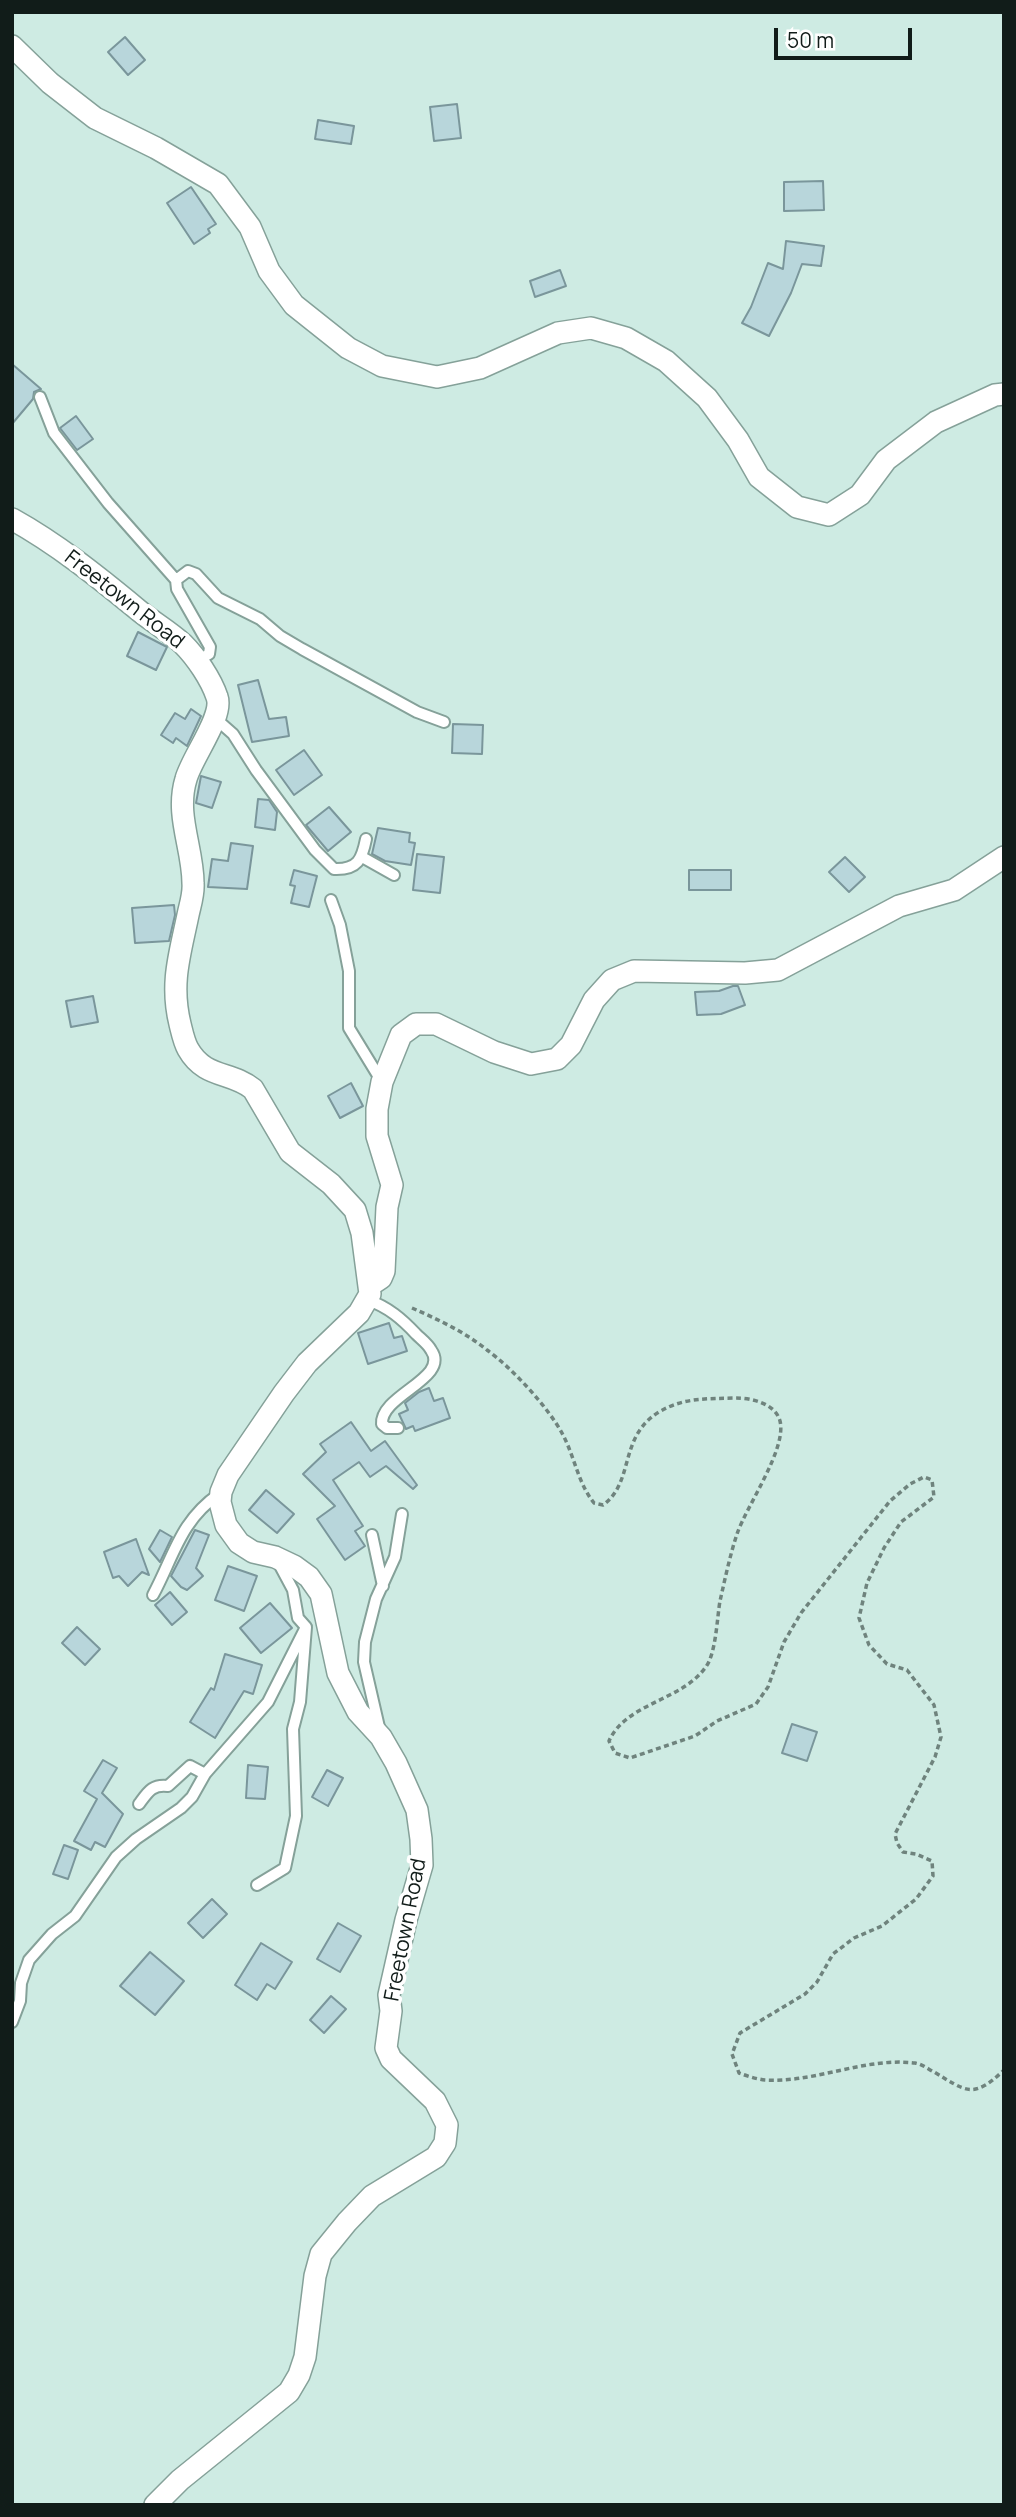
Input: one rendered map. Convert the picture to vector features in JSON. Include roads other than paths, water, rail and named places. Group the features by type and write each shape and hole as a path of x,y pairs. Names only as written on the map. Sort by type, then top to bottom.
{"street":[{"path":"12,46 50,83 95,118 156,148 218,184 250,227 269,271 294,305 348,348 382,366 437,377 480,368 558,333 591,328 626,338 666,361 707,398 738,440 759,477 797,507 829,515 860,495 886,460 936,422 995,395 1004,394"},
{"name":"Freetown Road","path":"12,519 90,569 182,643 197,661 217,697 219,708 216,719"},
{"path":"216,719 192,762 185,782 182,804 194,886 178,957 175,987 179,1020 186,1046 202,1066 211,1072 245,1082 253,1089 290,1152 331,1184 355,1210 362,1233 369,1293"},
{"path":"221,1492 228,1475 284,1393 307,1363 359,1313 384,1271 387,1207 392,1185 377,1136 377,1109 382,1082 401,1035 416,1024 436,1024 494,1052 531,1063 557,1059 571,1045 594,1000 612,980 634,971 745,973 778,970 899,906 954,890 1004,857"},
{"name":"Freetown Road","path":"155,2505 180,2480 289,2392 305,2357 315,2276 321,2254 372,2196 436,2157 446,2143 447,2125 435,2101 391,2059 386,2048 391,2011 389,1994 422,1865 417,1810 396,1763 381,1737 358,1712 338,1673 321,1594 309,1577 294,1566 275,1557 253,1552 239,1543 226,1525 220,1502 221,1492"}],"lane":[{"path":"40,397 54,433 108,503 176,580 177,589 210,648 209,654 197,661"},
{"path":"176,580 188,571 196,573 218,598 260,619 280,636 417,712 444,722"},
{"path":"216,719 233,734 256,770 334,869 346,870 362,857 366,839"},
{"path":"362,857 394,875"},
{"path":"331,900 340,925 349,971 349,1028 382,1082"},
{"path":"369,1293 404,1322 433,1351 435,1359 430,1372 387,1406 382,1416 382,1424 387,1428 398,1428"},
{"path":"153,1595 179,1537 207,1502 221,1492"},
{"path":"381,1737 364,1662 365,1642 376,1599 396,1557 402,1514"},
{"path":"372,1535 383,1586"},
{"path":"257,1885 280,1872 287,1862 296,1816 293,1729 300,1702 306,1627 298,1618 293,1590 275,1557"},
{"path":"12,2022 20,2001 21,1983 29,1960 52,1934 75,1916 116,1857 192,1797 205,1774 268,1702 306,1627"},
{"path":"139,1804 151,1788 158,1784 168,1786 190,1766 205,1774"}]}
